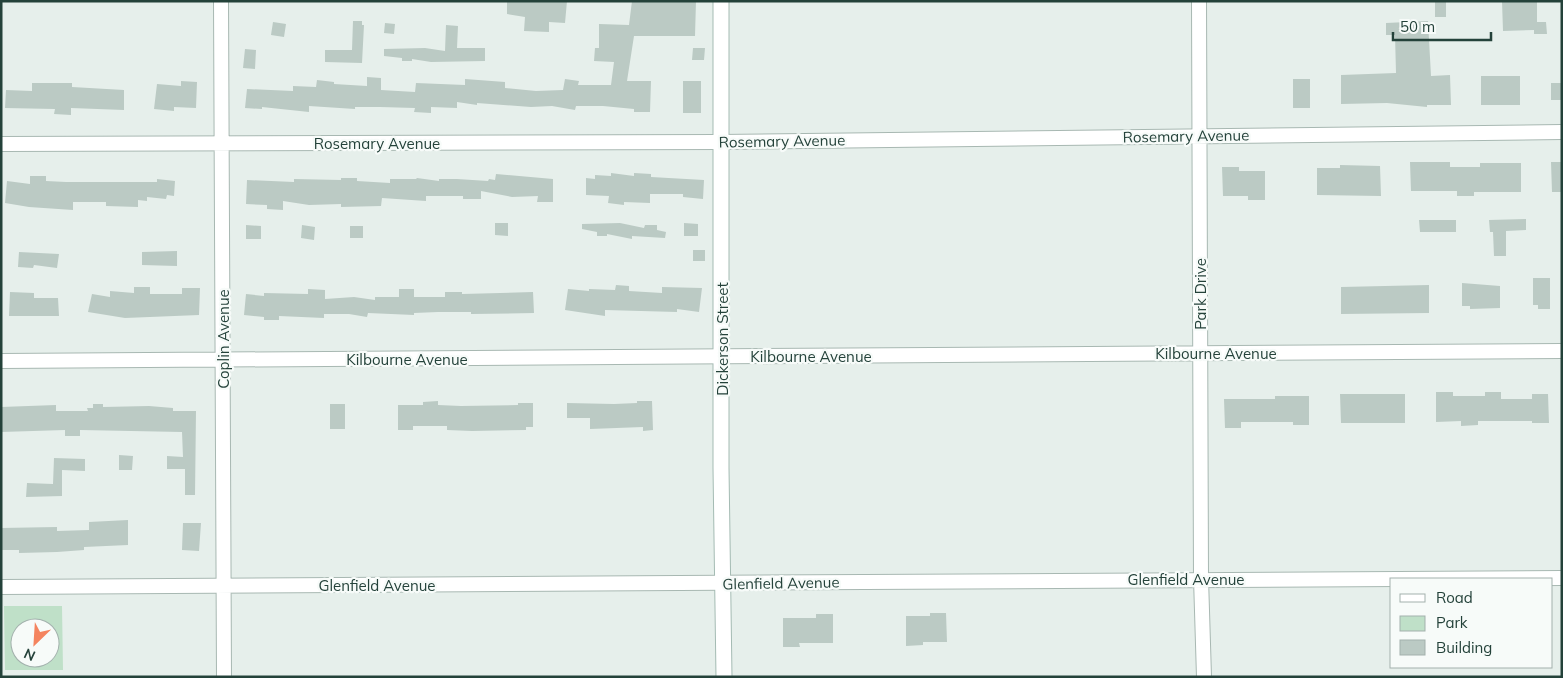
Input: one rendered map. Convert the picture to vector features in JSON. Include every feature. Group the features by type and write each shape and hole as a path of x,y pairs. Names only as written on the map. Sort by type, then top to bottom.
{"street":[{"name":"Coplin Avenue","path":"221,1 224,677"},
{"name":"Dickerson Street","path":"721,1 723,356 721,468 724,677"},
{"name":"Park Drive","path":"1199,1 1201,578 1204,677"},
{"name":"Rosemary Avenue","path":"1,144 721,142 1200,134 1562,132"},
{"name":"Kilbourne Avenue","path":"1,361 1562,352"},
{"name":"Glenfield Avenue","path":"1,587 1201,578 1562,578"}],"green space":[{"path":"4,606 62,606 63,670 5,670"}],"building":[{"path":"507,1 567,1 565,23 549,22 549,32 524,31 525,17 507,14"},
{"path":"632,1 696,1 695,36 634,36 627,81 651,81 650,112 634,112 634,109 603,106 576,106 575,110 552,106 531,107 477,103 477,105 457,102 457,108 431,107 431,113 414,112 415,108 380,107 355,107 355,109 309,106 309,112 262,107 262,109 245,108 247,89 293,91 293,86 316,87 317,80 334,82 334,84 367,86 367,77 381,78 381,90 415,92 416,83 465,85 465,79 505,82 505,88 536,91 563,90 565,79 579,81 578,85 611,85 614,62 594,61 595,48 599,48 599,24 629,25"},
{"path":"1435,1 1446,1 1446,17 1435,17"},
{"path":"1502,1 1537,1 1537,22 1546,22 1547,34 1534,34 1534,30 1503,31"},
{"path":"353,21 362,21 362,25 364,25 362,63 325,62 325,50 352,50"},
{"path":"1428,21 1431,76 1450,75 1451,105 1427,105 1427,107 1387,103 1341,104 1341,75 1396,73 1395,35 1386,35 1386,23"},
{"path":"273,22 286,24 284,37 271,35"},
{"path":"385,23 395,24 394,34 384,33"},
{"path":"446,25 458,26 457,48 485,48 485,61 431,62 412,59 412,61 402,61 402,58 384,56 384,49 425,48 445,51"},
{"path":"693,48 705,48 704,60 692,60"},
{"path":"245,49 256,50 255,69 243,68"},
{"path":"1481,76 1520,76 1520,105 1481,105"},
{"path":"1293,79 1310,79 1310,108 1293,108"},
{"path":"181,81 197,82 196,108 174,107 174,111 154,109 157,84 181,86"},
{"path":"683,81 701,81 701,113 683,113"},
{"path":"32,83 72,83 72,87 124,90 124,110 71,108 71,115 54,114 55,109 5,108 6,90 32,91"},
{"path":"1551,83 1562,83 1562,100 1551,100"},
{"path":"1410,162 1450,162 1450,167 1480,167 1480,163 1521,163 1521,192 1474,192 1474,196 1457,196 1457,191 1411,191"},
{"path":"1551,162 1562,162 1562,192 1552,192"},
{"path":"1340,165 1380,166 1381,196 1317,195 1317,168 1340,168"},
{"path":"1222,167 1239,167 1239,171 1265,171 1265,200 1248,200 1248,196 1223,196"},
{"path":"611,173 634,176 634,173 651,174 651,177 704,180 703,199 683,197 683,194 650,194 650,203 624,202 624,205 608,203 609,196 586,195 586,178 595,179 595,175 611,176"},
{"path":"496,174 553,179 553,202 537,202 538,196 512,197 481,191 481,199 463,199 463,196 426,196 426,201 382,198 381,206 341,207 341,204 309,205 283,201 283,210 267,209 267,205 246,204 247,180 294,182 294,179 341,180 341,178 357,178 357,181 390,183 390,179 417,178 439,181 439,179 488,181 489,179 495,180"},
{"path":"30,176 46,176 46,181 66,182 157,182 157,179 175,181 174,196 167,195 166,199 147,197 147,201 138,200 138,207 106,206 106,202 73,202 73,210 29,207 5,203 7,181 30,184"},
{"path":"1526,219 1526,230 1506,231 1506,256 1494,256 1493,232 1490,232 1489,220"},
{"path":"1419,220 1456,220 1456,232 1420,232"},
{"path":"495,223 508,223 508,236 495,235"},
{"path":"620,223 644,228 645,225 657,225 657,230 666,232 665,238 632,236 632,239 607,234 607,236 597,236 597,232 582,229 582,224"},
{"path":"684,223 698,224 698,236 684,236"},
{"path":"246,225 261,226 261,239 246,239"},
{"path":"302,225 315,227 314,240 301,238"},
{"path":"350,226 363,226 363,238 350,238"},
{"path":"693,250 705,250 705,261 693,261"},
{"path":"177,251 177,266 142,265 142,252"},
{"path":"19,252 59,254 57,268 34,265 33,268 18,267"},
{"path":"1533,278 1550,278 1550,309 1538,309 1538,305 1533,305"},
{"path":"1462,283 1500,286 1500,308 1470,309 1470,306 1462,306"},
{"path":"616,285 629,286 629,291 662,293 662,287 702,288 699,312 677,309 677,312 605,310 605,316 565,310 568,289 589,291 589,289 615,290"},
{"path":"1429,285 1429,313 1341,314 1341,287"},
{"path":"134,287 150,287 150,294 182,294 182,288 200,288 199,315 125,318 88,312 92,294 110,297 110,291 134,293"},
{"path":"308,289 325,290 325,299 354,297 375,300 375,297 399,297 399,289 414,289 414,297 445,297 445,292 462,292 462,294 533,292 534,313 471,314 471,312 438,312 414,313 414,315 368,313 367,317 349,314 324,314 324,318 279,316 279,320 264,320 264,317 244,315 246,294 264,296 264,293 308,294"},
{"path":"10,292 34,293 34,298 58,298 59,316 9,316"},
{"path":"1436,392 1453,392 1453,396 1485,396 1485,392 1501,392 1501,399 1532,399 1532,394 1548,394 1549,423 1532,423 1532,421 1478,421 1478,425 1461,426 1461,421 1436,422"},
{"path":"1340,394 1405,394 1405,423 1341,423"},
{"path":"1275,396 1309,396 1309,425 1293,425 1293,422 1241,422 1241,428 1225,428 1224,399 1275,399"},
{"path":"438,401 438,405 461,406 533,403 533,427 526,427 526,430 472,431 447,430 447,426 413,426 413,430 398,430 398,405 423,405 423,402"},
{"path":"637,401 652,401 653,430 643,431 643,427 590,429 590,418 567,418 567,403 614,404 637,403"},
{"path":"93,404 103,404 103,407 149,406 173,408 173,411 196,411 195,495 185,495 185,469 167,469 167,456 183,457 182,432 80,430 80,436 65,436 65,430 1,432 1,407 56,405 56,411 88,411 87,408 93,408"},
{"path":"330,404 345,404 345,429 330,429"},
{"path":"119,455 133,456 132,470 119,470"},
{"path":"54,458 85,459 85,471 62,470 62,496 26,497 27,483 53,484"},
{"path":"128,520 128,545 84,547 84,550 57,552 19,553 19,550 1,550 1,528 57,527 57,531 89,530 89,522"},
{"path":"183,523 201,523 199,551 182,550"},
{"path":"930,613 946,613 947,642 923,642 923,645 906,646 906,616 930,616"},
{"path":"816,614 833,614 833,643 799,643 800,647 783,647 783,618 816,618"}]}
